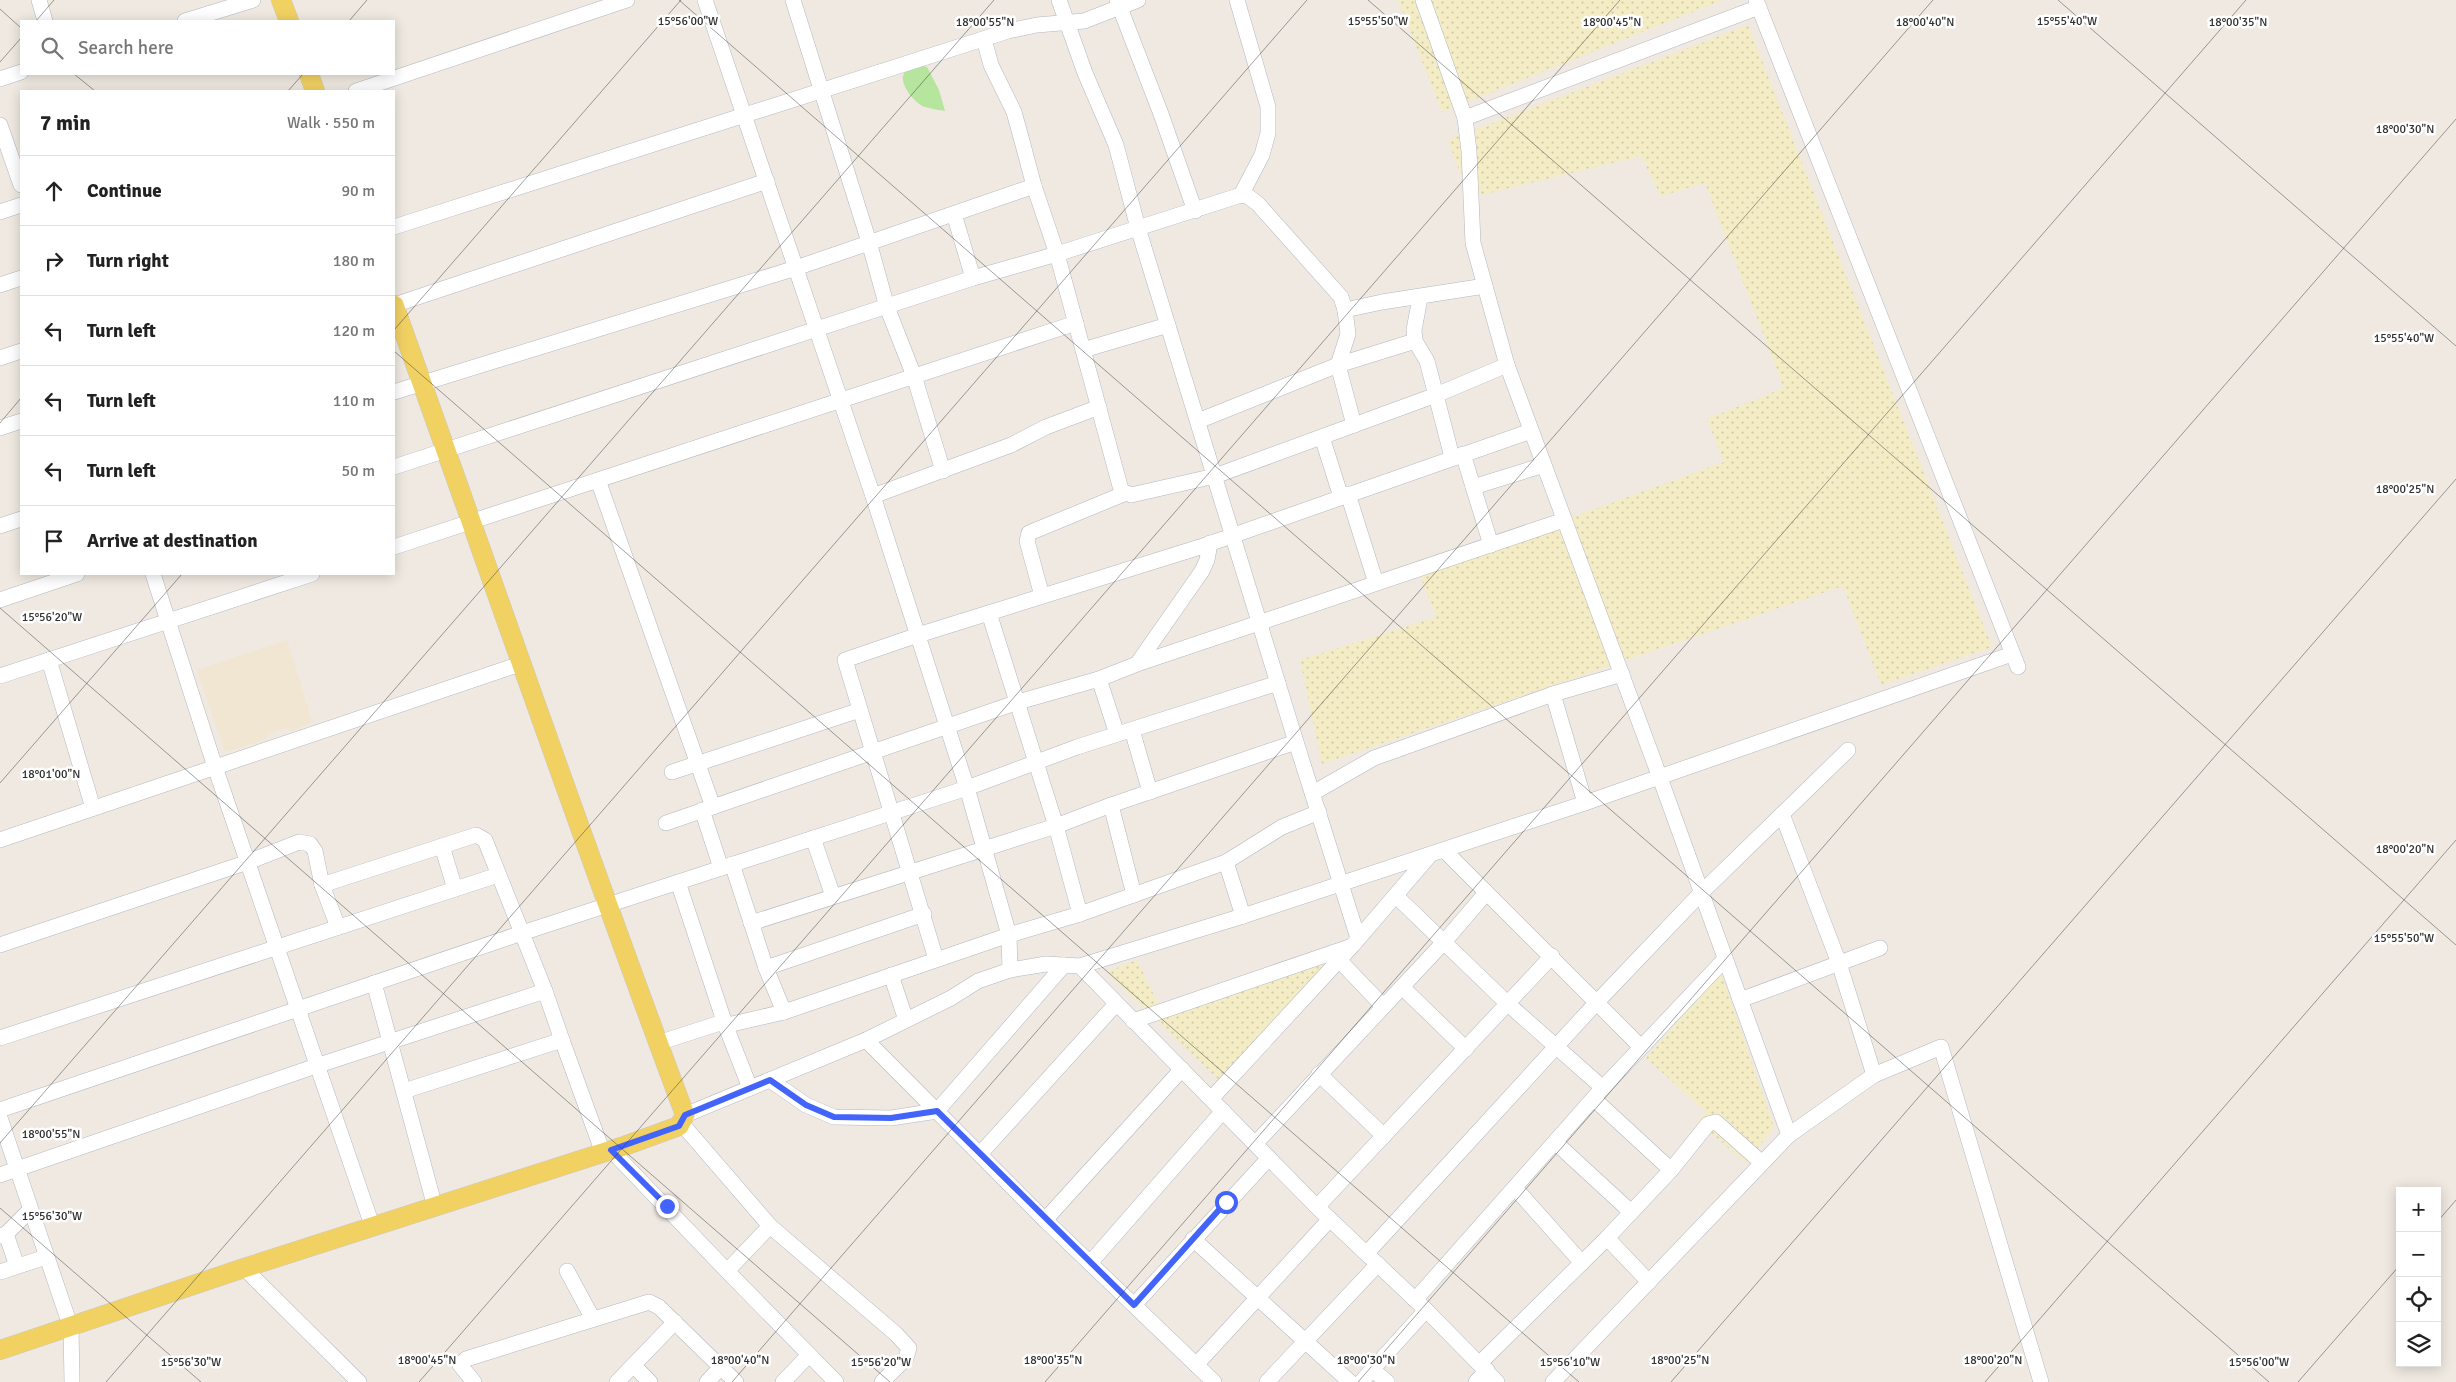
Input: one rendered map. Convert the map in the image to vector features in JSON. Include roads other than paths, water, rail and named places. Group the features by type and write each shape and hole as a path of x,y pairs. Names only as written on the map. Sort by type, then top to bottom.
{"main road":[{"path":"281,0 289,20"},
{"path":"309,75 315,90"},
{"path":"0,1350 71,1328 244,1268 373,1228 607,1151 684,1119 609,904 520,664 472,521 395,308"}],"street":[{"path":"39,0 45,20"},
{"path":"188,20 253,0"},
{"path":"359,90 627,0"},
{"path":"705,0 841,400 948,727 1009,935 1010,970"},
{"path":"793,0 869,242 887,307 914,376 943,471"},
{"path":"1059,0 1085,73 1116,145 1138,228 1341,884 1355,942"},
{"path":"395,228 984,39 1037,25 1084,21 1118,3 1138,0"},
{"path":"1237,0 1268,107 1268,132 1262,155 1242,195"},
{"path":"1423,0 1465,118 1469,151 1471,232 1507,365 1659,775 1789,1135"},
{"path":"1118,3 1161,114 1195,211"},
{"path":"882,1382 906,1358 909,1348 896,1334 770,1226 684,1119 750,1088 866,1040 951,998 978,981 1010,970 1046,964 1080,966 1243,916 1585,803 1659,775 2015,660 1757,4 1465,118"},
{"path":"984,39 991,65 1014,112 1034,186 1057,254 1120,486 1126,493 1131,495 1215,476 1436,395 1507,365"},
{"path":"0,79 20,72"},
{"path":"0,125 20,182"},
{"path":"395,305 767,181"},
{"path":"395,392 796,268 1034,186"},
{"path":"395,467 817,331 973,278 1057,254 1242,195 1249,197 1258,204 1299,252 1330,282 1340,297 1345,310 1348,334 1338,365 1354,425"},
{"path":"0,212 20,205"},
{"path":"954,214 973,278"},
{"path":"0,285 20,278"},
{"path":"1345,310 1382,302 1420,298 1485,286"},
{"path":"1420,298 1414,330 1415,341 1427,361 1436,395 1457,456 1473,488 1491,545"},
{"path":"395,547 1076,323"},
{"path":"1083,350 1168,325"},
{"path":"1198,421 1338,365 1415,341"},
{"path":"0,358 20,351"},
{"path":"873,496 943,471 1099,407"},
{"path":"0,428 20,420"},
{"path":"936,959 924,914 845,660 918,635 1210,543 1532,431"},
{"path":"1322,437 1376,583"},
{"path":"1473,488 1544,465"},
{"path":"598,480 700,762 708,808 727,866 751,923 766,968 784,1012"},
{"path":"1042,596 1027,541 1029,532 1126,493"},
{"path":"0,526 20,519"},
{"path":"666,823 1018,702 1099,678 1564,520"},
{"path":"1137,664 1202,571 1207,560 1210,543"},
{"path":"0,600 74,575"},
{"path":"154,575 215,767 373,1228"},
{"path":"0,676 309,575"},
{"path":"989,613 1056,826 1080,914"},
{"path":"49,660 93,808"},
{"path":"0,840 520,664"},
{"path":"1312,793 1374,758 1553,694 1622,674"},
{"path":"1099,678 1117,734"},
{"path":"0,1110 609,904 967,788 1036,761 1278,683"},
{"path":"1553,694 1585,803"},
{"path":"672,772 860,710"},
{"path":"1132,730 1150,792"},
{"path":"751,923 1056,826 1111,805 1296,742"},
{"path":"1367,1253 1597,1002 1702,893 1848,750"},
{"path":"1111,805 1134,895"},
{"path":"658,1043 717,1024 784,1012 936,959 1080,914 1226,862 1276,830 1319,812"},
{"path":"1782,814 1839,963 1874,1074"},
{"path":"322,885 476,836 480,836 485,840 607,1151 836,1382"},
{"path":"813,838 833,896"},
{"path":"0,945 248,862 299,842 306,842 315,851 322,885 338,927"},
{"path":"442,846 455,889"},
{"path":"1437,852 1486,893 1552,956 1641,1047"},
{"path":"1211,1099 1437,852"},
{"path":"1226,862 1243,916"},
{"path":"0,1038 498,875"},
{"path":"678,882 725,1024 750,1088"},
{"path":"1255,1144 1402,988 1486,893"},
{"path":"1396,896 1556,1048 1671,1170"},
{"path":"766,968 924,914"},
{"path":"1133,1021 1355,942"},
{"path":"1740,1000 1880,948"},
{"path":"1317,1207 1552,956"},
{"path":"1361,1382 1515,1188 1641,1047 1725,959"},
{"path":"1339,960 1383,1006"},
{"path":"770,1080 806,1105 834,1117 891,1118 937,1111 1064,965"},
{"path":"1080,966 1317,1207 1421,1305 1497,1382"},
{"path":"891,975 906,1020"},
{"path":"374,983 435,1208"},
{"path":"1402,988 1466,1049"},
{"path":"0,1175 316,1066 545,991"},
{"path":"980,1154 1116,1004"},
{"path":"404,1090 562,1040"},
{"path":"866,1040 1045,1220 1214,1382"},
{"path":"1553,1382 1789,1135 1874,1074 1940,1047 2041,1382"},
{"path":"1045,1220 1182,1069"},
{"path":"1320,1074 1384,1136"},
{"path":"1090,1263 1223,1111"},
{"path":"0,1118 71,1328 72,1382"},
{"path":"1476,1382 1483,1366 1671,1170 1713,1121 1762,1163"},
{"path":"1556,1143 1631,1212"},
{"path":"1134,1305 1269,1158"},
{"path":"1515,1188 1582,1263"},
{"path":"17,1266 3,1235 30,1210"},
{"path":"1196,1365 1330,1218"},
{"path":"727,1272 770,1226"},
{"path":"1607,1238 1649,1282"},
{"path":"1193,1239 1258,1296 1350,1382"},
{"path":"0,1272 46,1257"},
{"path":"1268,1382 1378,1264"},
{"path":"244,1268 360,1382"},
{"path":"567,1271 593,1319"},
{"path":"474,1382 460,1365 466,1359 648,1302 659,1307 736,1382"},
{"path":"617,1382 675,1322"},
{"path":"783,1382 809,1355"},
{"path":"634,1366 650,1382"},
{"path":"707,1382 721,1367"},
{"path":"1372,1370 1387,1382"}]}
